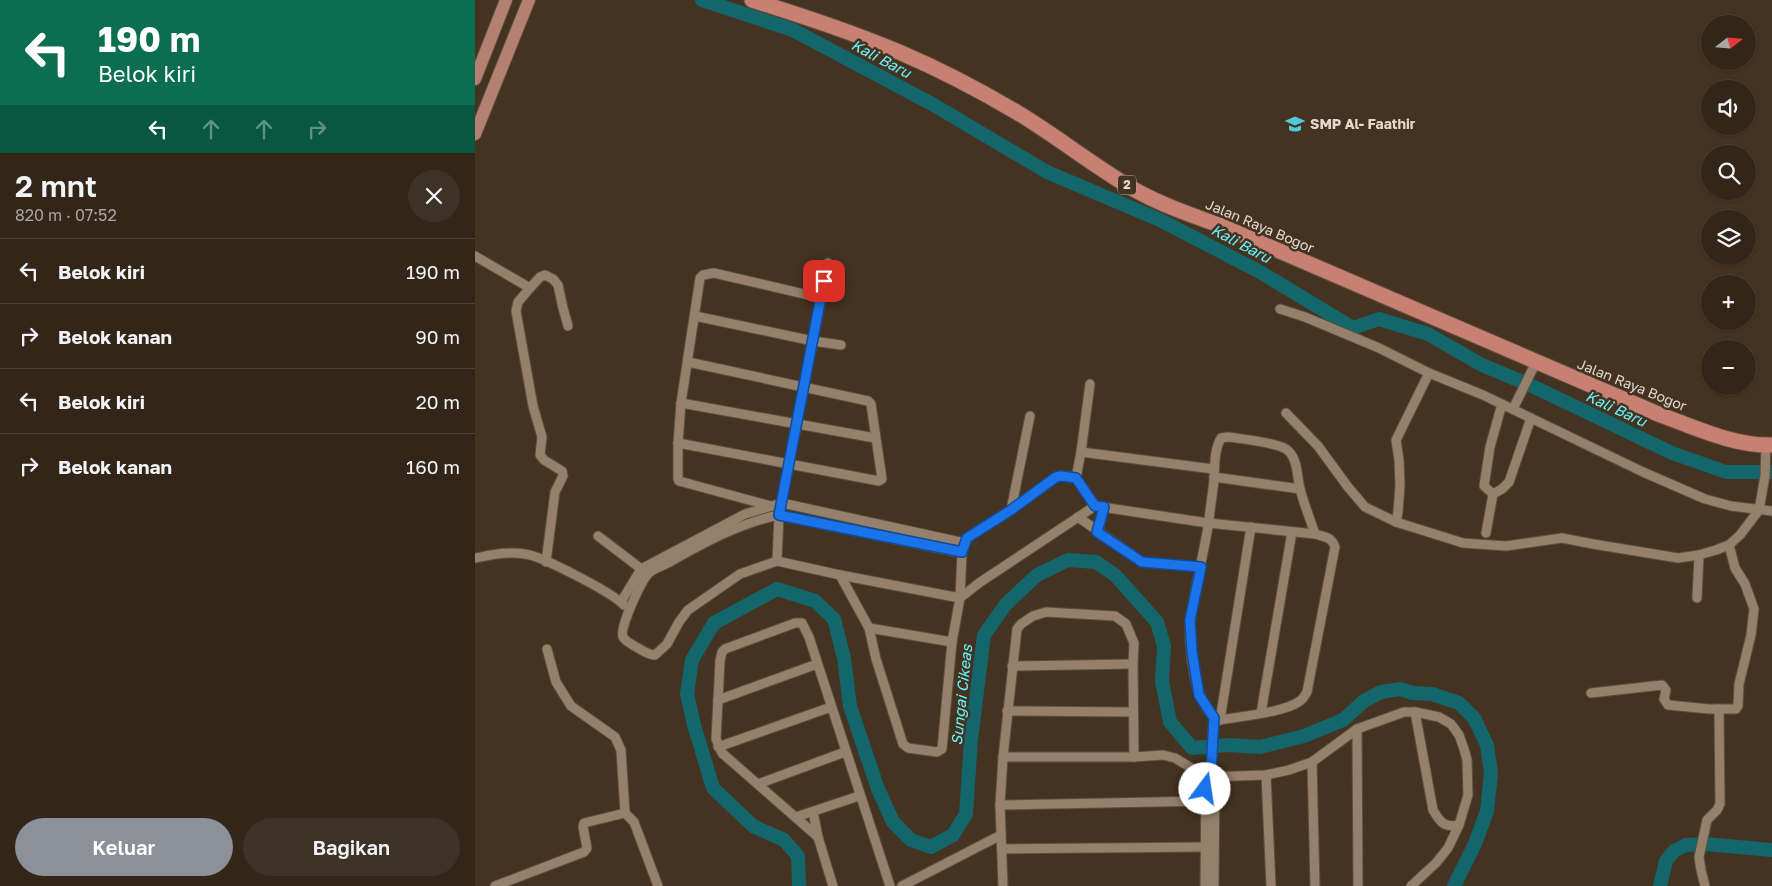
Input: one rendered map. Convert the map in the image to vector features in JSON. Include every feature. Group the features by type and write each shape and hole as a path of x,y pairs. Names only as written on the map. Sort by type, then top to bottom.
{"highway":[{"name":"Jalan Raya Bogor","path":"782,0 903,43 945,64 1023,105 1111,164 1167,195 1219,215 1660,406 1720,427 1770,441"},
{"name":"Jalan Raya Bogor","path":"761,1 899,52 939,71 1018,113 1106,173 1137,191 1167,205 1219,225 1675,421 1719,436 1770,441"}],"main road":[{"path":"475,79 507,0"},
{"path":"475,134 529,0"}],"street":[{"path":"475,256 530,288"},
{"path":"777,561 779,515 828,263"},
{"path":"771,506 679,481 678,443 681,403 700,278 703,275 714,273 821,298"},
{"path":"546,562 555,492 563,476 562,471 539,455 541,437 533,406 516,310 518,302 542,276 545,275 553,279 558,285 568,326"},
{"path":"1280,309 1305,317 1379,348 1429,373 1513,409 1643,472 1705,499 1731,506 1772,511"},
{"path":"695,316 813,341 841,345"},
{"path":"678,443 879,481 882,478 871,404 868,401 687,362"},
{"path":"1513,409 1536,362"},
{"path":"1396,522 1400,485 1396,440 1429,373"},
{"path":"1076,478 1090,384"},
{"path":"681,403 875,438"},
{"path":"1493,494 1484,486 1485,470 1502,404"},
{"path":"1286,413 1318,446 1360,502 1378,515 1396,522 1463,543 1507,546 1562,538 1678,558 1699,555 1729,546 1741,535 1759,510 1770,441"},
{"path":"1011,510 1030,416"},
{"path":"1493,494 1509,482 1531,418"},
{"path":"1215,722 1199,695 1192,652 1190,620 1208,523 1218,444 1221,438 1228,437 1262,442 1286,449 1292,456 1300,489 1315,534"},
{"path":"1081,452 1300,489"},
{"path":"840,575 869,628 903,744 908,748 937,752 942,749 952,642 960,598 962,552 970,536 1011,510 1056,477 1061,476 1076,478 1100,506 1097,532"},
{"path":"1486,533 1493,494"},
{"path":"743,498 745,514"},
{"path":"621,602 645,571 745,514 782,503 965,543"},
{"path":"962,552 779,515 745,525 645,571 622,630 625,640 652,656 655,655 667,644 679,622 694,605 740,574 777,561 960,598 1078,517 1100,506 1208,523 1315,534 1333,541 1335,548 1307,692 1302,700 1261,713 1215,722"},
{"path":"1078,517 1142,562 1201,567"},
{"path":"1215,886 1210,775 1211,757 1215,722 1251,527"},
{"path":"1261,713 1292,532"},
{"path":"598,536 645,571"},
{"path":"1591,694 1662,685 1666,690 1664,699 1668,704 1736,709 1738,706 1739,684 1751,635 1754,609 1745,584 1735,568 1729,546"},
{"path":"475,558 496,554 527,554 573,574 621,602 629,610"},
{"path":"1697,598 1699,555"},
{"path":"1000,885 1002,849 1000,805 1003,757 1017,629 1021,624 1033,616 1046,612 1115,616 1126,624 1134,643 1134,757"},
{"path":"818,837 722,753 718,747 717,739 720,661 725,649 802,623 805,626 890,886"},
{"path":"869,628 952,642"},
{"path":"547,649 556,682 571,706 615,737 621,750 625,813 634,822 658,886"},
{"path":"718,700 817,664"},
{"path":"1012,666 1133,664"},
{"path":"718,747 831,707"},
{"path":"1705,886 1699,857 1707,820 1720,804 1719,709"},
{"path":"1007,711 1133,712"},
{"path":"1003,757 1134,757 1163,755 1170,756 1210,775 1266,775 1289,770 1311,762 1357,730 1404,712 1415,712 1439,717 1451,724 1459,736 1464,749 1467,760 1468,795 1459,825 1441,857 1411,886"},
{"path":"1415,712 1433,810 1437,818 1445,825 1451,827 1459,825"},
{"path":"1357,730 1358,886"},
{"path":"758,784 845,752"},
{"path":"1311,762 1315,886"},
{"path":"1205,886 1205,801 1210,775"},
{"path":"1266,775 1271,886"},
{"path":"796,818 859,796"},
{"path":"1000,805 1205,801"},
{"path":"813,812 818,837 833,886"},
{"path":"495,886 584,852 587,848 583,825 625,813"},
{"path":"902,886 1001,835"},
{"path":"1002,849 1205,848"}],"waterway":[{"name":"Kali Baru","path":"702,0 793,30 932,104 1047,172 1160,220 1260,272 1353,328 1379,319 1428,334 1482,365 1530,385 1672,453 1726,472 1772,472"},
{"name":"Sungai Cikeas","path":"799,886 798,856 784,840 753,826 713,788 694,725 687,694 692,660 714,623 777,589 815,601 834,619 844,658 850,706 878,789 893,822 911,840 931,847 953,835 966,814 971,740 984,635 1006,604 1037,575 1068,560 1096,562 1115,575 1157,622 1164,646 1162,681 1170,722 1192,748 1229,745 1260,747 1304,736 1343,720 1364,701 1381,692 1400,689 1413,693 1432,694 1459,703 1474,718 1487,745 1491,773 1487,811 1475,844 1454,886"},
{"name":"Sungai Cikeas","path":"1660,886 1666,861 1674,851 1686,845 1705,844 1772,850"}],"place":[{"name":"SMP Al- Faathir","path":"1295,124"}],"route":[{"path":"824,281 779,515 962,552 967,538 1011,510 1056,477 1076,478 1095,506 1104,507 1097,532 1142,562 1201,567 1190,620 1197,688 1199,695 1214,718 1211,771 1205,777 1205,789"}]}
